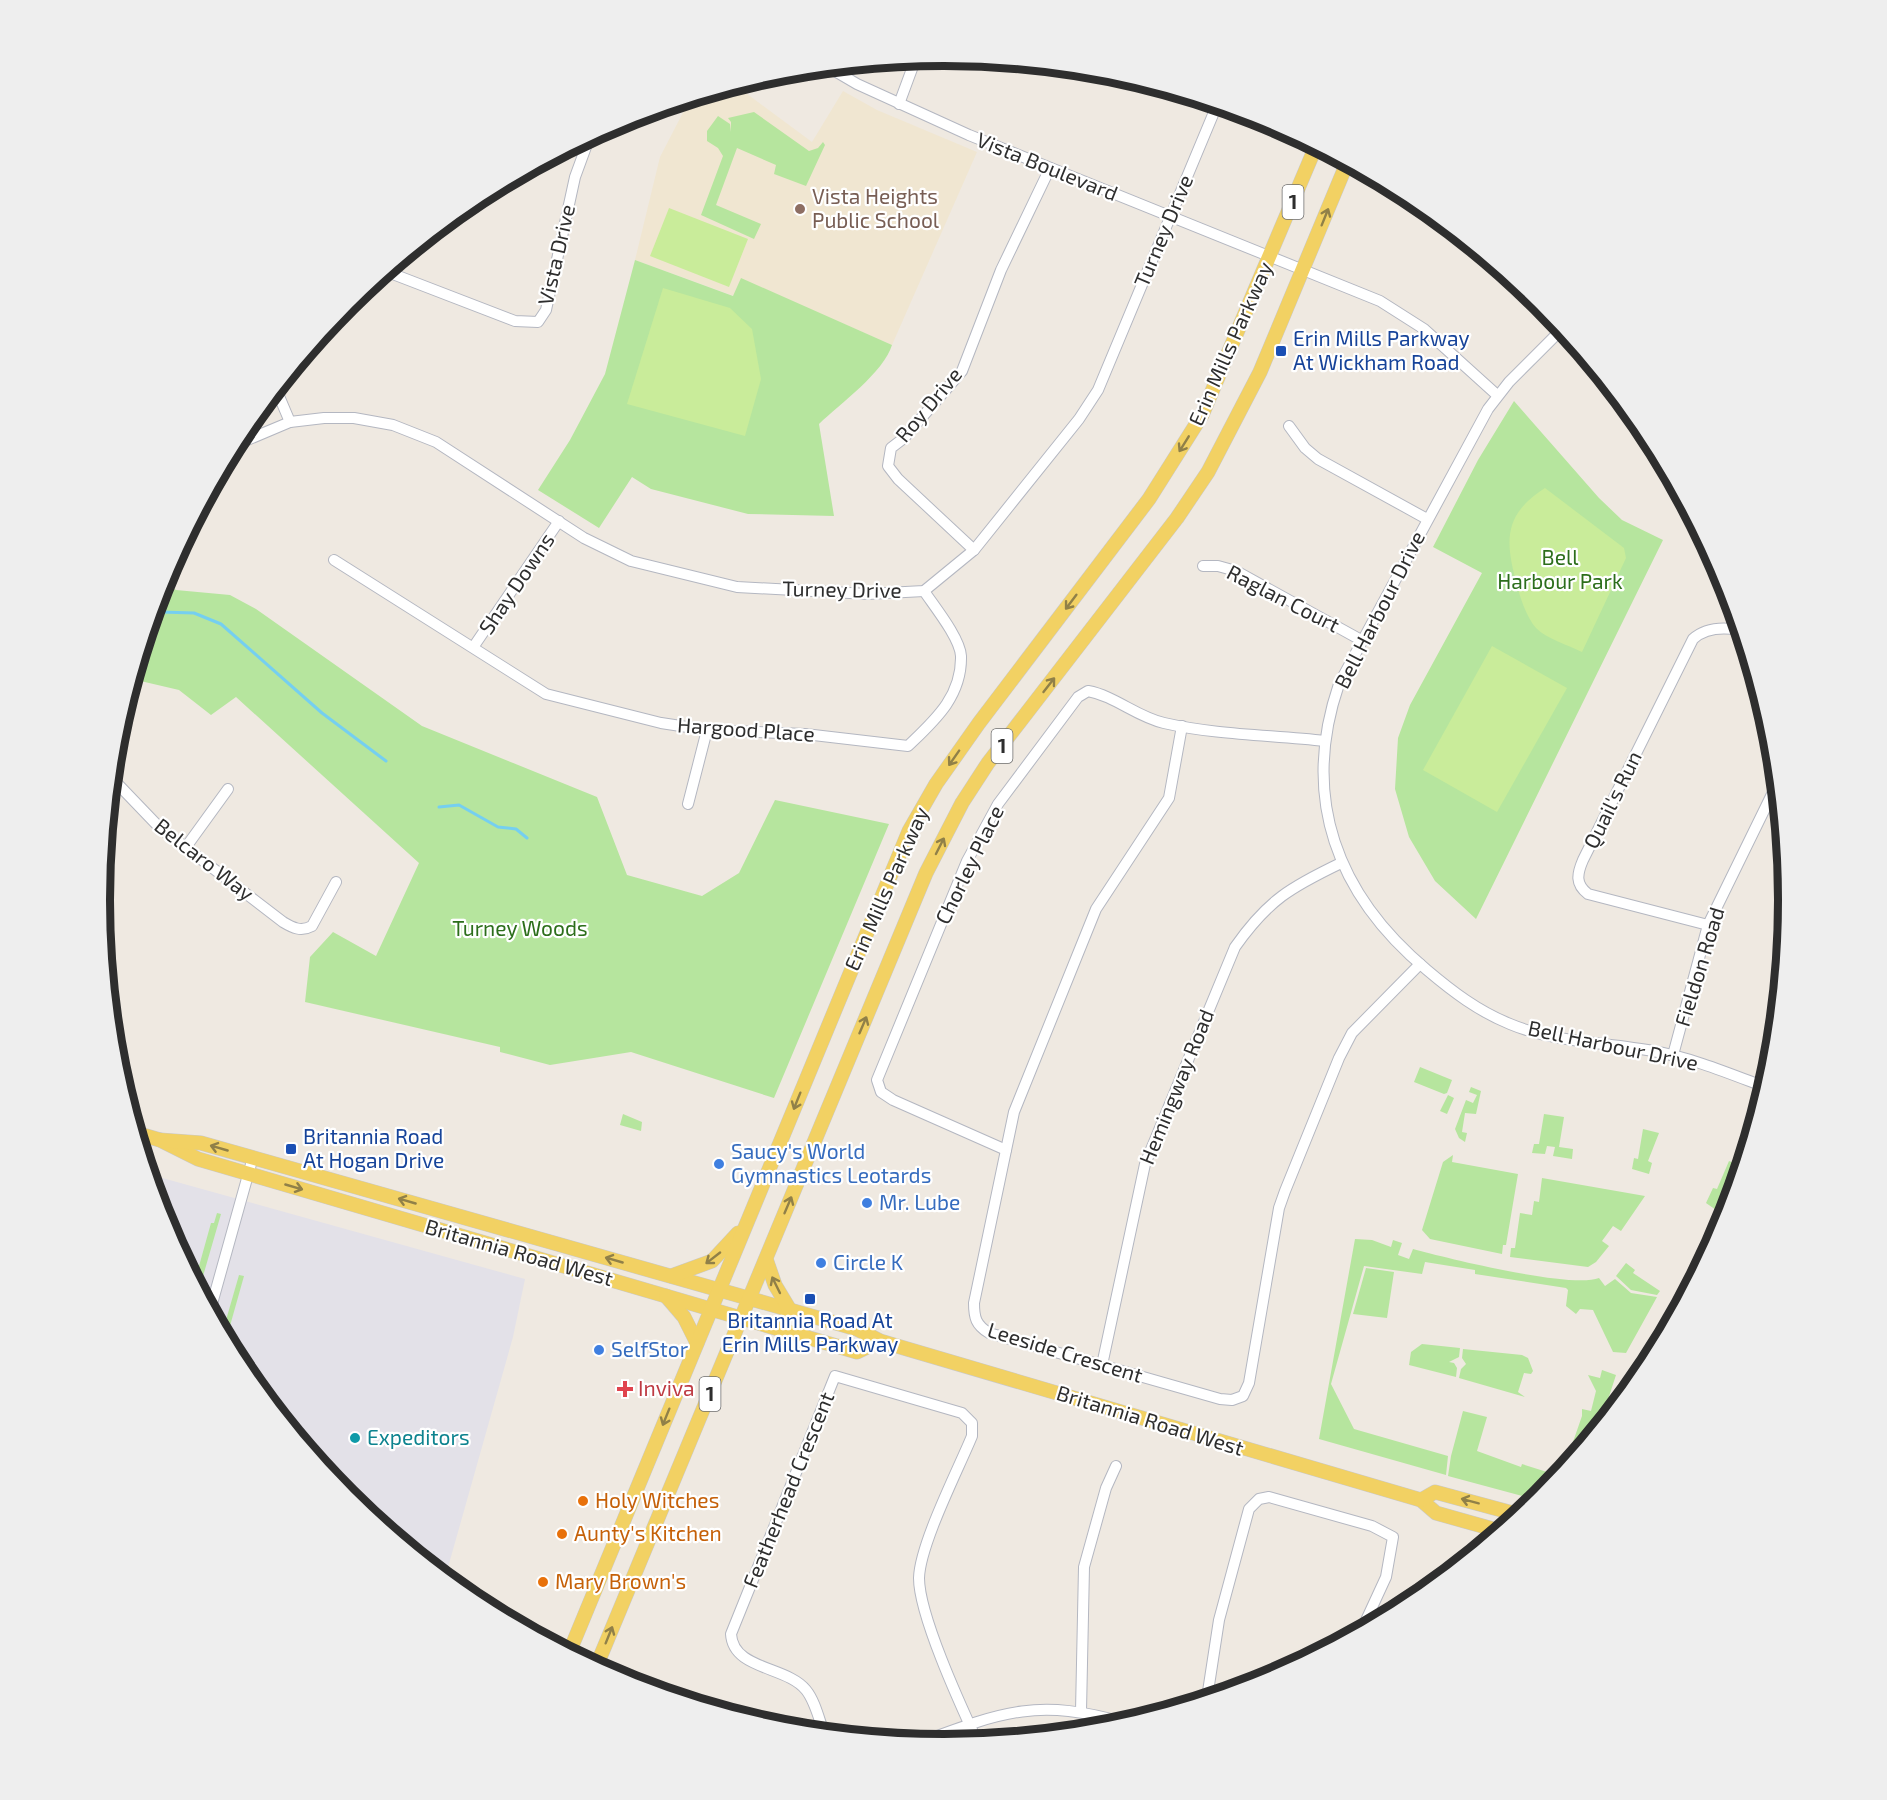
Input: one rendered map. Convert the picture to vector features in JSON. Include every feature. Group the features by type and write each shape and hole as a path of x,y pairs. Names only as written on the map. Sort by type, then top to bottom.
{"main road":[{"name":"Erin Mills Parkway","path":"572,1646 909,831 936,784 979,723 1149,499 1202,416 1271,258 1313,153"},
{"name":"Erin Mills Parkway","path":"599,1659 926,873 962,803 988,763 1177,518 1208,472 1260,372 1304,271 1344,169"},
{"name":"Britannia Road West","path":"144,1135 160,1140 198,1159 857,1352 880,1341"},
{"name":"Britannia Road West","path":"160,1140 201,1143 253,1157 857,1329 880,1341 1421,1500 1436,1513 1491,1529"},
{"path":"671,1276 712,1261 746,1225"},
{"path":"766,1259 775,1285 790,1310"},
{"path":"666,1296 684,1317 697,1343"},
{"name":"Britannia Road West","path":"1421,1500 1435,1492 1509,1512"}],"street":[{"path":"899,104 913,67"},
{"name":"Vista Boulevard","path":"839,73 899,104 1050,168 1380,301 1403,313 1497,395"},
{"name":"Turney Drive","path":"248,439 290,422 324,418 354,418 393,425 436,442 605,550 632,561 737,587 868,594 924,591 974,550 1079,419 1098,390 1119,345 1137,294 1215,111"},
{"name":"Vista Drive","path":"393,274 515,321 538,322 546,310 575,177 586,147"},
{"name":"Roy Drive","path":"974,550 898,479 888,466 887,460 891,448 904,438 962,371 1001,270 1050,168"},
{"name":"Bell Harbour Drive","path":"1556,335 1497,395 1427,519 1339,684 1325,741 1323,784 1325,809 1341,863 1373,916 1420,964 1459,997 1483,1012 1538,1034 1673,1055 1756,1084"},
{"path":"279,396 290,422"},
{"path":"1289,426 1305,448 1318,459 1427,519"},
{"name":"Shay Downs","path":"474,646 559,521"},
{"name":"Hargood Place","path":"334,560 474,646 546,694 661,723 707,730 805,734 908,746 950,703 961,655 948,626 924,591"},
{"name":"Raglan Court","path":"1203,566 1218,566 1236,571 1361,640"},
{"name":"Quail's Run","path":"1708,925 1588,894 1581,888 1577,879 1583,860 1693,639 1701,632 1714,628 1732,629"},
{"name":"Chorley Place","path":"1006,1150 893,1101 882,1092 877,1080 897,1026 981,833 1022,771 1078,697 1088,691 1100,693 1150,719 1182,726 1325,741"},
{"name":"Leeside Crescent","path":"1182,726 1169,798 1096,909 1021,1095 1006,1150 974,1303 974,1316 979,1327 989,1333 1220,1399 1232,1400 1243,1396 1249,1383 1279,1208 1321,1102 1353,1033 1420,964"},
{"path":"688,804 707,730"},
{"name":"Belcaro Way","path":"118,784 159,827 283,922 296,929 305,930 317,920 336,882"},
{"path":"186,847 228,789"},
{"name":"Fieldon Road","path":"1673,1055 1708,925 1771,797"},
{"name":"Hemingway Road","path":"1102,1365 1145,1164 1235,947 1251,924 1273,901 1295,884 1341,863"},
{"path":"213,1301 253,1157"},
{"name":"Featherhead Crescent","path":"820,1725 805,1688 743,1656 732,1644 731,1634 835,1377 962,1413 972,1423 972,1436 928,1542 919,1577 926,1612 969,1724"},
{"path":"1081,1711 1084,1566 1106,1488 1116,1466"},
{"path":"1208,1691 1219,1620 1249,1509 1259,1499 1269,1497 1385,1531 1393,1537 1393,1549 1386,1577 1367,1617"},
{"path":"942,1734 1021,1710 1081,1711 1107,1718"},
{"path":"969,1724 973,1733"}],"shaded area":[{"name":"Vista Heights Public School","path":"743,91 812,142 843,91 877,110 977,152 892,345 741,279 734,296 635,260 660,157 686,107"},
{"path":"157,1177 525,1279 513,1337 447,1570 394,1527 354,1490 316,1450 282,1408 221,1317 173,1219"}],"green space":[{"path":"754,112 809,151 818,148 823,142 825,145 806,186 774,174 776,165 737,148 716,205 761,224 754,239 701,215 723,156 718,148 707,141 707,131 718,116 730,124 731,132 731,122 728,118"},
{"path":"669,208 748,239 729,287 650,256"},
{"path":"635,260 733,296 741,278 892,345 871,377 819,424 834,516 748,514 651,489 632,477 599,528 538,490 570,440 605,374"},
{"path":"663,288 730,308 752,329 761,379 745,436 627,404"},
{"name":"Bell Harbour Park","path":"1514,401 1599,498 1622,520 1663,540 1476,919 1435,881 1409,837 1395,789 1398,738 1410,705 1482,573 1433,547 1478,460"},
{"path":"1545,488 1624,548 1626,558 1582,652 1552,639 1536,628 1524,608 1513,569 1510,542 1515,519 1521,508"},
{"name":"Turney Woods","path":"171,587 176,590 230,595 256,609 422,726 597,797 627,875 702,896 739,873 775,800 889,824 774,1098 631,1052 550,1065 500,1052 500,1047 305,1002 310,957 333,932 376,956 419,863 236,697 211,715 179,690 139,681"},
{"path":"1492,646 1567,688 1497,812 1423,770"},
{"path":"1420,1067 1452,1080 1447,1093 1444,1094 1414,1082"},
{"path":"1471,1087 1481,1091 1476,1114 1465,1113 1462,1132 1467,1133 1465,1142 1459,1138 1455,1129 1466,1100 1473,1103 1477,1095 1469,1092"},
{"path":"1448,1095 1454,1098 1447,1114 1440,1111"},
{"path":"623,1114 642,1122 641,1131 620,1125"},
{"path":"1544,1114 1564,1117 1559,1147 1573,1149 1572,1159 1553,1156 1555,1147 1547,1146 1545,1154 1532,1153 1534,1144 1539,1144"},
{"path":"1643,1129 1659,1133 1648,1161 1652,1163 1649,1174 1632,1169 1634,1158 1638,1159"},
{"path":"1453,1155 1452,1162 1518,1174 1506,1245 1503,1245 1502,1254 1430,1239 1422,1230 1443,1162"},
{"path":"1729,1161 1734,1163 1717,1211 1706,1203 1713,1188 1717,1189"},
{"path":"1542,1178 1645,1196 1621,1231 1613,1226 1602,1241 1609,1246 1596,1262 1588,1267 1510,1257 1511,1248 1515,1248 1520,1213 1532,1215 1534,1201 1539,1202"},
{"path":"217,1213 221,1214 202,1280 197,1272 211,1223 214,1223"},
{"path":"1355,1239 1372,1240 1391,1247 1393,1240 1402,1243 1398,1255 1409,1259 1413,1249 1537,1276 1584,1280 1599,1278 1605,1286 1615,1279 1631,1293 1657,1297 1626,1353 1613,1352 1593,1310 1580,1309 1576,1314 1566,1306 1568,1290 1566,1288 1475,1274 1475,1270 1425,1262 1422,1274 1364,1266 1331,1384 1354,1429 1448,1456 1446,1475 1319,1439"},
{"path":"1626,1263 1635,1270 1633,1273 1660,1291 1657,1295 1631,1290 1616,1276"},
{"path":"1366,1268 1394,1272 1387,1318 1353,1314"},
{"path":"239,1275 244,1276 229,1330 225,1323"},
{"path":"1422,1344 1460,1348 1459,1357 1449,1362 1454,1363 1457,1368 1456,1377 1409,1365 1411,1352"},
{"path":"1463,1349 1522,1355 1528,1358 1533,1371 1531,1374 1524,1373 1518,1392 1525,1397 1459,1378 1461,1369 1466,1364 1462,1358"},
{"path":"1602,1370 1616,1375 1605,1407 1570,1451 1582,1416 1582,1409 1591,1411 1596,1391 1588,1375 1600,1378"},
{"path":"1463,1411 1487,1417 1477,1451 1521,1467 1522,1464 1547,1472 1553,1469 1526,1497 1448,1476"}],"waterway":[{"path":"161,612 194,613 221,624 322,713 386,761"},
{"path":"439,807 459,805 498,827 516,829 527,838"}],"place":[{"name":"Vista Heights Public School","path":"800,209"},
{"name":"Erin Mills Parkway At Wickham Road","path":"1281,351"},
{"name":"Britannia Road At Hogan Drive","path":"291,1149"},
{"name":"Saucy's World Gymnastics Leotards","path":"719,1164"},
{"name":"Mr. Lube","path":"867,1203"},
{"name":"Circle K","path":"821,1263"},
{"name":"Britannia Road At Erin Mills Parkway","path":"810,1299"},
{"name":"SelfStor","path":"599,1350"},
{"name":"Inviva","path":"625,1389"},
{"name":"Expeditors","path":"355,1438"},
{"name":"Holy Witches","path":"583,1501"},
{"name":"Aunty's Kitchen","path":"562,1534"},
{"name":"Mary Brown's","path":"543,1582"}]}
